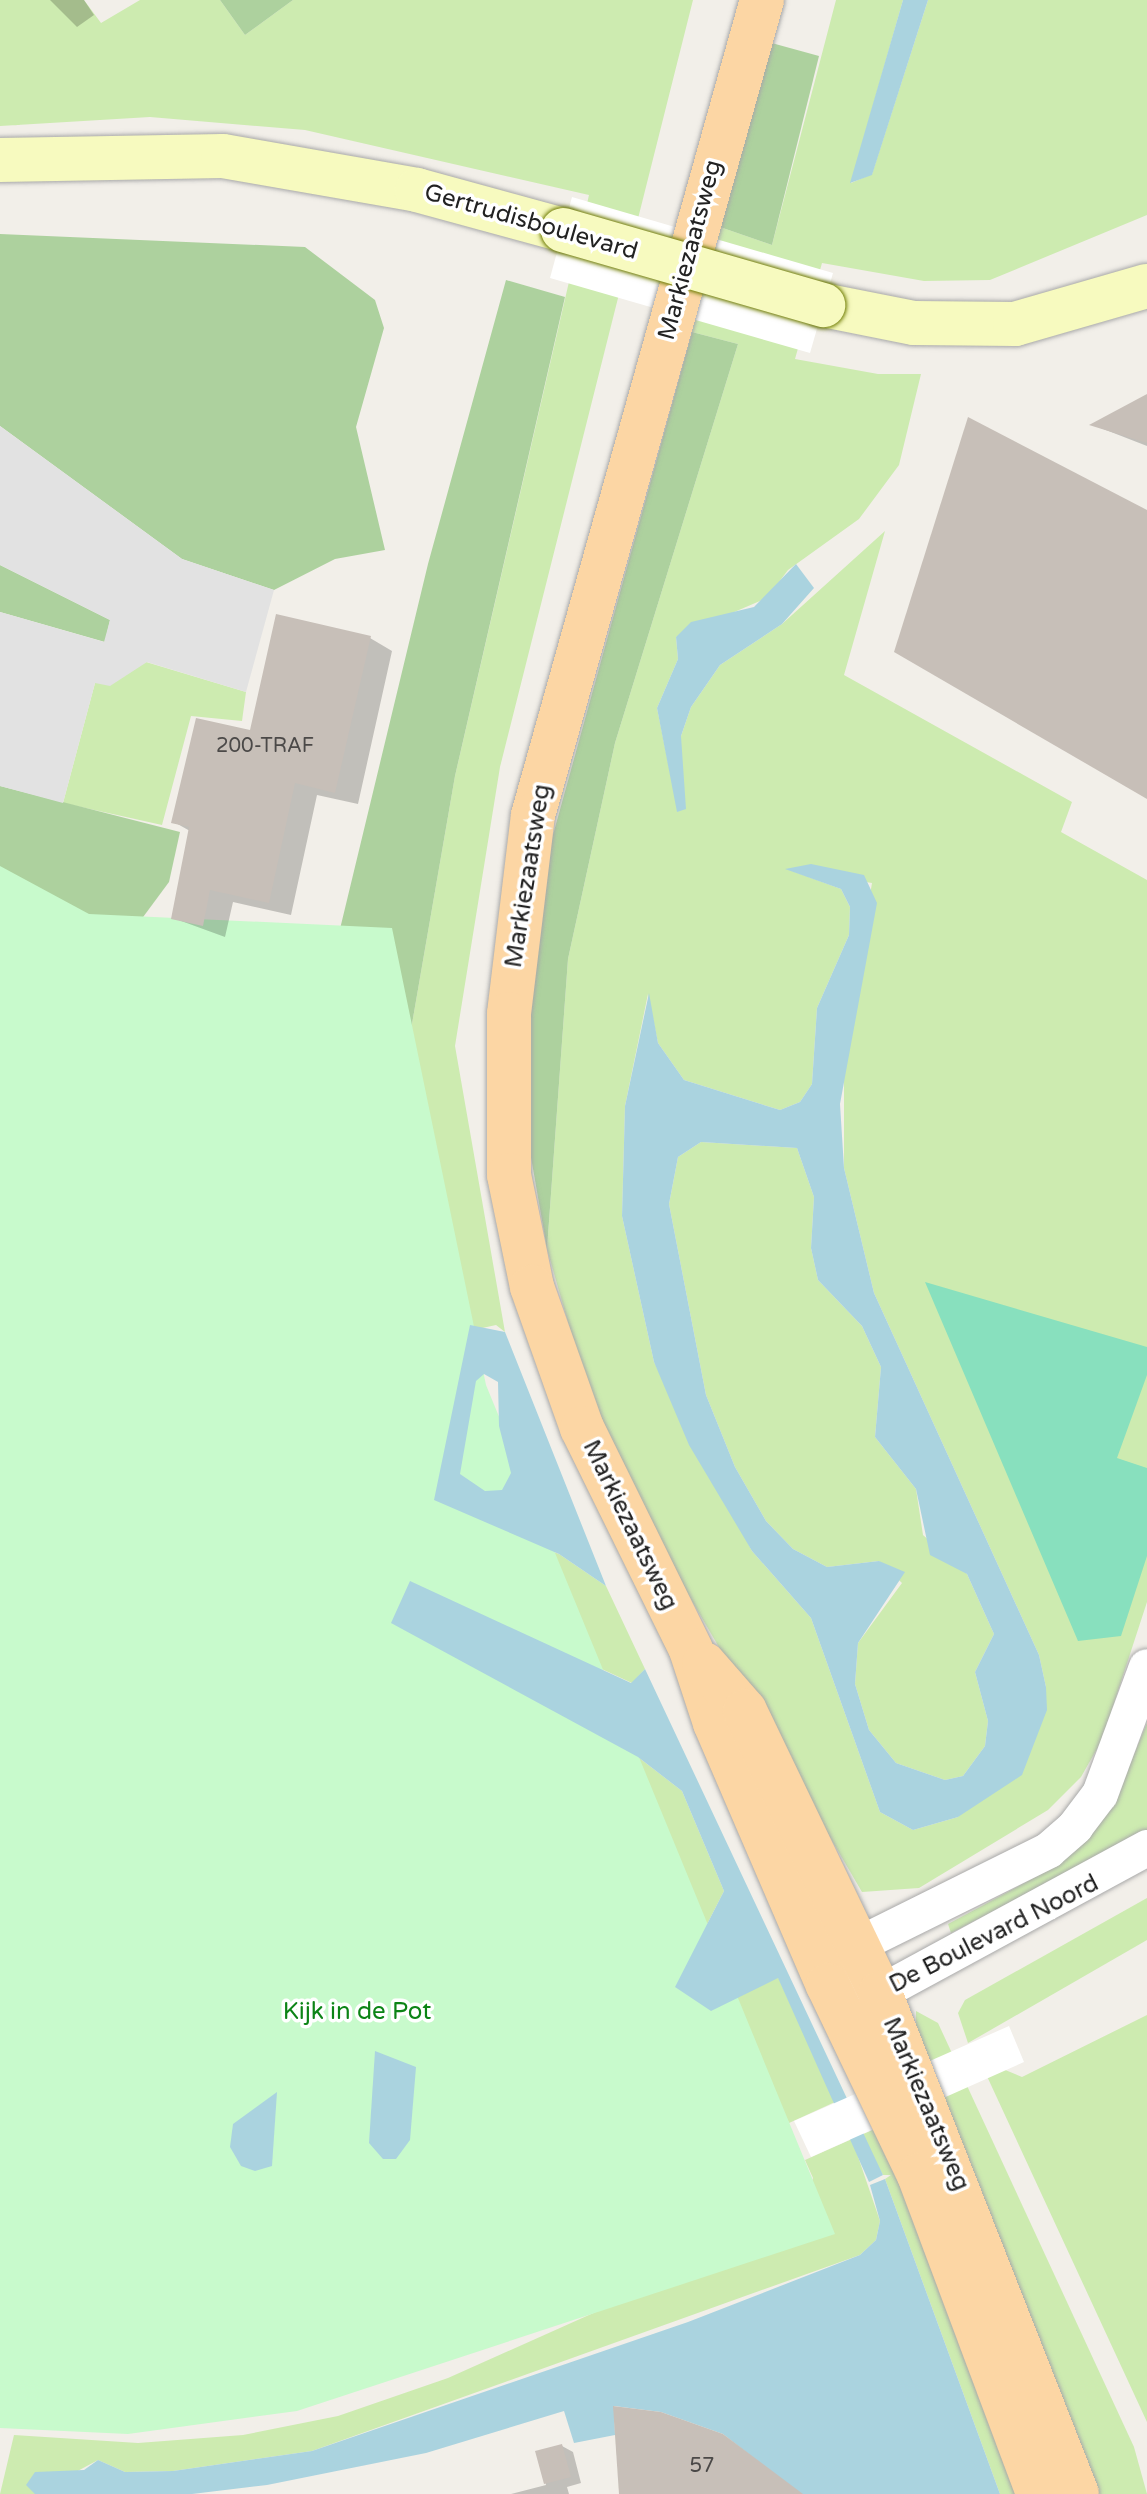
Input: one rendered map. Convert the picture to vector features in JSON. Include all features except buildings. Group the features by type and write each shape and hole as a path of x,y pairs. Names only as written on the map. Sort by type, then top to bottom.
{"main road":[{"name":"Markiezaatsweg","path":"762,0 533,815 509,1014 509,1175 532,1287 582,1428 691,1650 715,1723 828,1985 919,2175 1038,2494"},
{"name":"Markiezaatsweg","path":"691,1650 745,1711 880,1993 1077,2494"}],"street":[{"name":"Gertrudisboulevard","path":"0,160 223,156 417,190 823,305 914,323 1015,324 1147,286"},
{"name":"De Boulevard Noord","path":"1147,1667 1100,1794 1075,1827 1049,1850 858,1945 828,1985 880,1993 1147,1848"}],"green space":[{"path":"0,0 84,0 101,23 140,0 220,0 245,35 293,0 693,0 500,767 455,1046 505,1332 496,1325 464,1332 433,1493 444,1510 559,1554 606,1586 645,1669 632,1683 411,1581 391,1623 638,1757 682,1791 724,1891 675,1987 712,2010 778,1977 835,2102 789,2123 780,2105 738,2090 357,2248 203,2295 24,2285 80,2112 46,1860 71,1773 192,1609 222,1555 289,1313 310,1281 386,1209 366,1188 387,1168 455,776 589,195 305,130 150,117 0,126","holes":["273,1881 305,1893 683,2053 543,2116 416,2067 406,2153 383,2159 369,2143 375,2051 243,1999 234,1983","276,2093 272,2166 255,2171 241,2166 230,2147 233,2124"]},
{"path":"220,0 293,0 245,35"},
{"path":"836,0 903,0 851,183 872,174 928,0 1147,0 1147,215 990,280 924,281 822,263 795,359 878,374 921,374 899,465 859,519 788,570 767,598 676,637 678,659 657,708 678,812 681,736 691,707 720,665 782,624 885,531 844,675 1072,802 1061,832 1147,880 1147,1602 1102,1740 1081,1777 1048,1810 919,1888 862,1892 630,1495 580,1364 547,1249 568,959 615,743 738,344 692,332 720,227 772,245","holes":["787,869 872,883 844,1052 844,1168 874,1293 1039,1655 1046,1687 958,1817 913,1830 880,1812 811,1618 752,1551 654,1362 622,1216 625,1106 648,994 658,1043 684,1080 780,1110 800,1102 812,1084 817,1008 849,935 850,907 841,889"]},
{"path":"768,42 819,56 772,245 720,227"},
{"path":"0,234 305,247 375,300 384,328 356,427 385,550 335,559 274,590 182,559 0,426"},
{"path":"506,280 565,297 455,776 387,1168 306,1070 428,564"},
{"path":"692,332 738,344 615,743 568,959 547,1249 521,1100 538,889"},
{"path":"0,565 110,620 105,642 0,612"},
{"path":"146,662 246,692 242,721 191,716 162,825 63,803 95,683"},
{"path":"0,786 180,832 169,882 115,955 0,1080"},
{"name":"Kijk in de Pot","path":"0,866 89,914 392,928 486,1385 835,2234 297,2411 128,2434 0,2428"},
{"path":"701,1142 797,1148 814,1197 811,1248 818,1280 862,1326 881,1367 875,1437 916,1489 923,1535 967,1574 994,1634 975,1672 988,1721 985,1746 963,1776 945,1780 896,1763 869,1730 855,1684 858,1643 902,1583 879,1561 827,1567 793,1549 766,1521 735,1467 706,1395 669,1204 678,1157"},
{"path":"925,1282 1147,1347 1147,1375 1117,1458 1147,1468 1147,1556 1121,1636 1078,1641"},
{"path":"1147,1723 1147,1831 951,1933 948,1924 1058,1865 1113,1805"},
{"path":"1147,1898 1147,1940 968,2043 958,2013 965,2000"},
{"path":"916,2011 938,2023 1134,2447 1147,2494 1089,2494 916,2035"},
{"path":"1147,2015 1147,2422 985,2072 998,2067 1022,2077"},
{"path":"884,2125 1027,2494 1000,2494 885,2179 891,2175 883,2175 861,2135"},
{"path":"852,2139 880,2221 876,2240 860,2255 312,2451 173,2471 125,2472 98,2460 35,2494 0,2494 14,2435 138,2443 243,2435 338,2416 448,2378 799,2221 813,2178 805,2160"}],"shaded area":[{"path":"0,426 182,559 274,590 246,692 147,662 110,686 95,683 63,803 0,786 0,612 104,642 110,620 0,565"}],"water":[{"path":"903,0 928,0 872,175 850,183"},
{"path":"796,564 814,588 782,624 720,665 691,707 681,736 686,809 677,812 657,708 678,659 676,637 691,622 754,607"},
{"path":"811,864 864,875 877,903 840,1104 844,1168 874,1293 1039,1655 1046,1687 1047,1710 1022,1775 958,1817 913,1830 880,1812 811,1618 752,1551 689,1445 654,1362 622,1216 625,1106 649,993 658,1043 684,1080 780,1110 800,1102 812,1084 817,1008 849,935 850,907 841,889 785,869","holes":["701,1142 797,1148 814,1197 811,1248 818,1280 862,1326 881,1367 875,1437 916,1489 930,1555 967,1574 994,1634 975,1672 988,1721 985,1746 963,1776 945,1780 896,1763 869,1730 855,1684 858,1643 905,1572 879,1561 827,1567 793,1549 766,1521 735,1467 706,1395 669,1204 678,1157"]},
{"path":"470,1325 505,1332 606,1586 559,1554 434,1500","holes":["484,1374 498,1382 499,1426 511,1473 502,1490 485,1491 460,1474 476,1381"]},
{"path":"410,1581 631,1683 645,1669 883,2175 869,2182 778,1978 711,2011 675,1987 724,1891 682,1791 638,1757 391,1623"},
{"path":"375,2051 416,2067 410,2140 396,2159 383,2159 369,2143"},
{"path":"277,2092 272,2166 255,2171 241,2166 230,2147 233,2124"},
{"path":"885,2179 1000,2494 800,2494 723,2434 661,2412 614,2406 615,2435 574,2443 564,2411 426,2453 267,2485 192,2494 35,2494 26,2485 35,2472 84,2470 98,2460 125,2472 173,2471 312,2451 688,2322 860,2255 876,2240 880,2221 870,2185"}],"pier":[{"path":"572,197 833,273 810,353 550,278"},
{"path":"1009,2026 1024,2062 811,2157 794,2121"}]}
